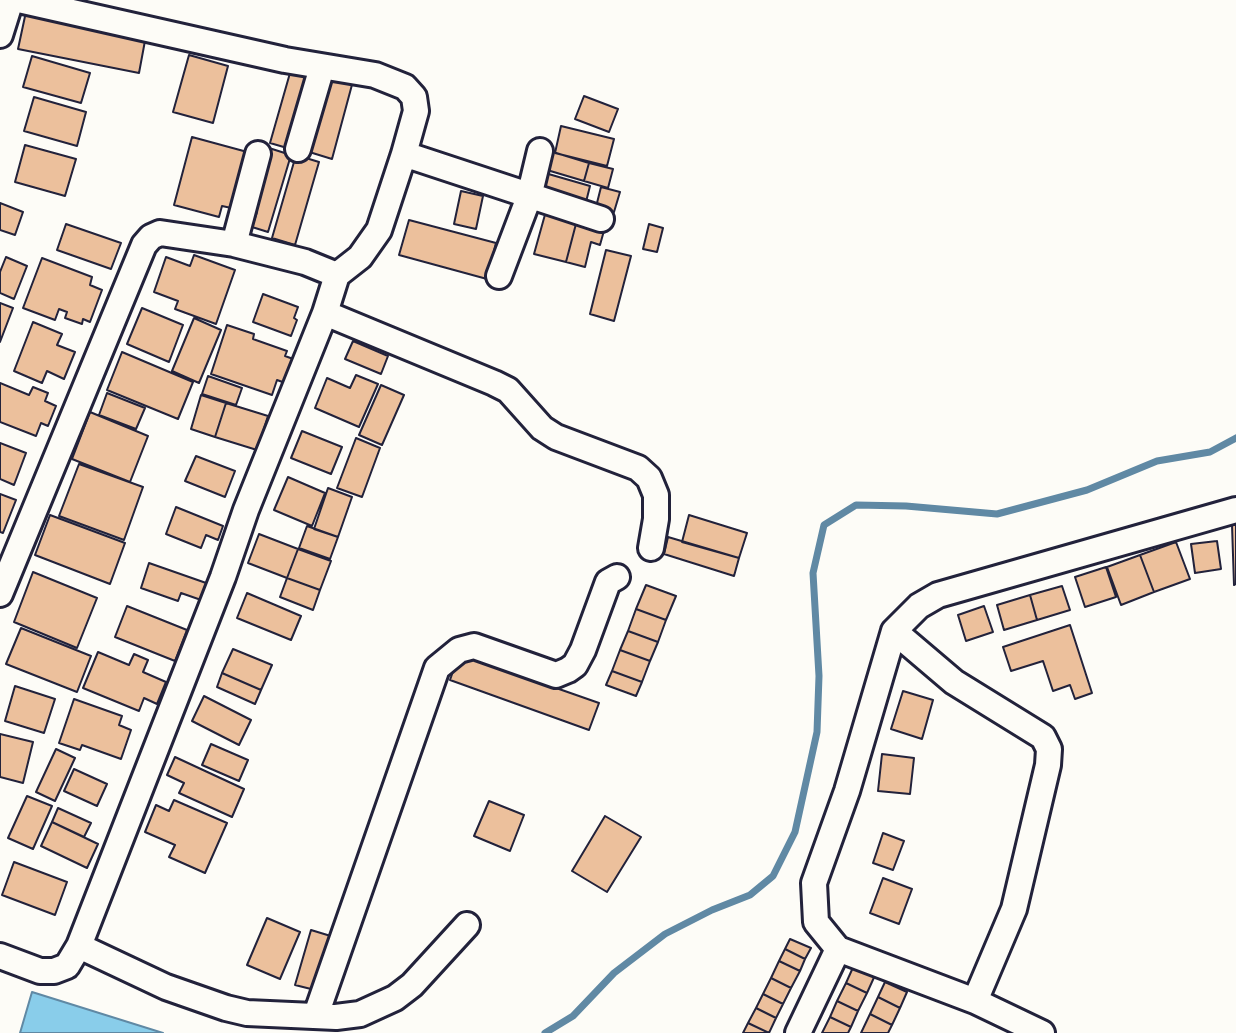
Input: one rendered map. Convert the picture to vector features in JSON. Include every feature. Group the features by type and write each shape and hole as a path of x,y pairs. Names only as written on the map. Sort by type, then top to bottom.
{"street":[{"path":"0,35 11,0"},
{"path":"0,956 40,971 54,971 67,966 79,946 223,577 246,510 325,313 337,275 360,257 379,230 416,111 414,97 405,87 375,75 323,67 19,0"},
{"path":"298,149 323,67"},
{"path":"499,275 529,197 540,151"},
{"path":"234,244 258,154"},
{"path":"404,155 601,219"},
{"path":"0,594 144,245 151,237 160,233 234,244 304,262 337,275"},
{"path":"325,313 494,383 508,390 542,428 556,437 638,468 649,478 656,495 656,519 651,548"},
{"path":"1042,1033 975,1001 838,949 816,922 814,883 847,791 894,631 919,606 938,595 1236,510"},
{"path":"316,1016 437,668 459,650 474,646 556,675 568,670 575,665 583,650 608,582 617,577"},
{"path":"894,631 954,682 1043,737 1049,749 1048,765 1014,909 975,1001"},
{"path":"79,946 166,987 226,1008 247,1013 337,1017 360,1014 395,999 412,985 467,925"},
{"path":"798,1033 838,949"}],"water":[{"path":"32,992 163,1033 20,1033"}],"building":[{"path":"27,7 147,30 139,73 18,49"},
{"path":"189,55 228,66 213,123 173,112"},
{"path":"32,56 90,73 81,103 23,87"},
{"path":"292,66 316,73 294,150 270,143"},
{"path":"327,74 353,81 332,159 306,151"},
{"path":"584,96 618,109 609,132 575,119"},
{"path":"34,97 86,112 77,146 24,131"},
{"path":"561,126 614,139 607,166 555,153"},
{"path":"192,137 251,153 236,209 222,206 219,217 174,205"},
{"path":"25,145 76,159 65,196 15,182"},
{"path":"269,148 291,155 268,232 252,227 257,212 250,209"},
{"path":"553,152 589,163 584,181 547,170"},
{"path":"296,155 319,162 295,245 272,238"},
{"path":"589,163 613,169 608,188 584,181"},
{"path":"545,173 590,186 585,206 539,193"},
{"path":"601,187 620,192 614,212 596,207"},
{"path":"461,191 483,196 476,229 454,224"},
{"path":"0,203 23,212 15,235 0,230"},
{"path":"546,211 577,220 566,262 534,254"},
{"path":"409,220 496,243 487,279 399,255"},
{"path":"577,220 605,227 600,245 591,242 585,267 566,262"},
{"path":"66,224 121,243 111,269 57,250"},
{"path":"649,224 663,228 657,252 643,249"},
{"path":"606,250 631,256 614,321 590,314"},
{"path":"194,255 235,270 216,324 175,309 178,301 154,292 166,257 190,266"},
{"path":"6,257 27,266 14,299 0,293 0,272"},
{"path":"42,258 92,277 90,285 102,290 90,322 83,319 82,324 65,318 67,312 59,309 55,320 23,308"},
{"path":"263,294 298,307 291,336 253,322"},
{"path":"0,303 13,308 0,342"},
{"path":"142,308 183,325 169,362 127,344"},
{"path":"194,318 221,330 199,383 172,371"},
{"path":"33,322 62,334 57,345 75,352 64,379 47,371 42,383 14,371"},
{"path":"227,325 254,334 253,339 287,351 285,356 296,360 288,384 277,380 272,395 211,374"},
{"path":"353,341 388,356 381,374 345,359"},
{"path":"122,352 193,382 178,419 107,390"},
{"path":"356,375 378,384 359,427 315,408 327,378 350,388"},
{"path":"208,376 242,388 236,405 202,394"},
{"path":"0,383 29,395 33,387 48,393 45,401 56,406 48,426 41,423 36,436 0,422"},
{"path":"381,385 404,395 382,445 359,435"},
{"path":"107,393 145,408 136,429 99,415"},
{"path":"201,395 226,403 215,437 191,429"},
{"path":"226,403 268,416 257,450 215,437"},
{"path":"90,412 148,436 130,482 72,459"},
{"path":"302,431 342,447 331,474 291,458"},
{"path":"356,438 380,448 362,497 337,488"},
{"path":"0,443 26,453 14,485 0,479"},
{"path":"196,456 235,471 225,497 185,481"},
{"path":"79,464 143,487 124,540 59,516"},
{"path":"288,477 325,493 312,526 274,510"},
{"path":"328,488 352,497 338,537 314,529"},
{"path":"0,494 16,500 3,533 0,532"},
{"path":"176,507 223,526 218,540 206,535 201,548 166,534"},
{"path":"50,515 125,543 110,584 35,555"},
{"path":"689,515 747,533 739,558 682,542"},
{"path":"1232,525 1236,525 1234,585"},
{"path":"307,526 338,537 330,559 299,548"},
{"path":"259,534 298,549 287,578 248,563"},
{"path":"668,537 739,558 734,576 664,554"},
{"path":"1217,541 1221,569 1195,573 1191,544"},
{"path":"1176,542 1190,579 1154,592 1140,555"},
{"path":"298,549 331,561 320,590 287,578"},
{"path":"1140,555 1154,592 1121,605 1107,567"},
{"path":"149,563 209,584 204,601 181,593 178,601 141,588"},
{"path":"1106,567 1116,597 1085,607 1075,577"},
{"path":"33,572 97,598 77,648 14,622"},
{"path":"287,578 320,590 313,610 280,597"},
{"path":"646,585 676,596 666,620 636,609"},
{"path":"1062,586 1070,610 1037,620 1030,595"},
{"path":"247,593 301,616 291,640 237,618"},
{"path":"1030,595 1037,620 1004,630 997,605"},
{"path":"127,606 187,630 175,661 115,637"},
{"path":"984,606 993,632 966,641 958,615"},
{"path":"636,609 666,620 658,642 628,631"},
{"path":"1070,625 1092,693 1075,699 1070,685 1053,691 1043,661 1011,671 1003,647"},
{"path":"21,628 91,656 77,692 6,664"},
{"path":"628,631 658,642 650,661 620,650"},
{"path":"233,649 272,665 261,690 222,673"},
{"path":"620,650 650,661 642,682 612,671"},
{"path":"98,652 129,665 134,654 148,660 143,672 166,682 157,704 144,698 139,711 83,688"},
{"path":"459,654 599,703 589,730 450,680"},
{"path":"612,671 642,682 636,696 606,685"},
{"path":"222,673 261,690 255,704 217,687"},
{"path":"15,686 55,699 44,733 5,721"},
{"path":"903,691 933,700 922,739 891,729"},
{"path":"204,696 251,720 239,745 192,721"},
{"path":"74,699 122,716 119,725 131,730 121,759 82,745 80,750 59,743"},
{"path":"0,734 33,742 23,783 0,777"},
{"path":"211,744 248,760 239,781 202,765"},
{"path":"56,749 75,758 55,801 36,792"},
{"path":"882,754 914,758 910,794 878,791"},
{"path":"175,757 244,789 232,817 179,793 184,783 167,775"},
{"path":"74,769 107,784 97,806 64,791"},
{"path":"27,796 52,806 33,849 8,838"},
{"path":"174,800 227,823 205,873 169,857 175,845 145,832 156,805 169,811"},
{"path":"489,801 524,815 510,851 474,836"},
{"path":"58,808 91,823 84,837 52,822"},
{"path":"605,816 641,837 607,892 572,871"},
{"path":"52,822 98,844 87,868 41,846"},
{"path":"883,833 904,841 893,870 873,863"},
{"path":"14,862 67,882 55,915 2,895"},
{"path":"883,878 912,889 899,924 870,913"},
{"path":"267,918 300,932 280,979 247,965"},
{"path":"311,930 334,937 319,991 295,985"},
{"path":"790,939 811,948 805,959 785,949"},
{"path":"785,949 805,959 800,971 779,961"},
{"path":"779,961 800,971 791,988 771,978"},
{"path":"855,963 876,973 867,993 846,983"},
{"path":"771,978 791,988 783,1004 763,994"},
{"path":"885,982 907,992 900,1008 878,997"},
{"path":"846,983 867,993 858,1011 837,1001"},
{"path":"763,994 783,1004 776,1018 756,1008"},
{"path":"878,997 900,1008 892,1025 870,1014"},
{"path":"837,1001 858,1011 851,1027 830,1017"},
{"path":"756,1008 776,1018 769,1033 748,1023"},
{"path":"870,1014 892,1025 888,1033 861,1033"},
{"path":"830,1017 851,1027 848,1033 822,1033"},
{"path":"748,1023 769,1033 743,1033"}],"waterway":[{"path":"545,1033 573,1016 614,973 665,934 712,910 750,895 773,876 795,832 817,732 819,676 813,573 824,525 856,505 906,506 997,514 1087,490 1157,461 1210,452 1236,438"}]}
